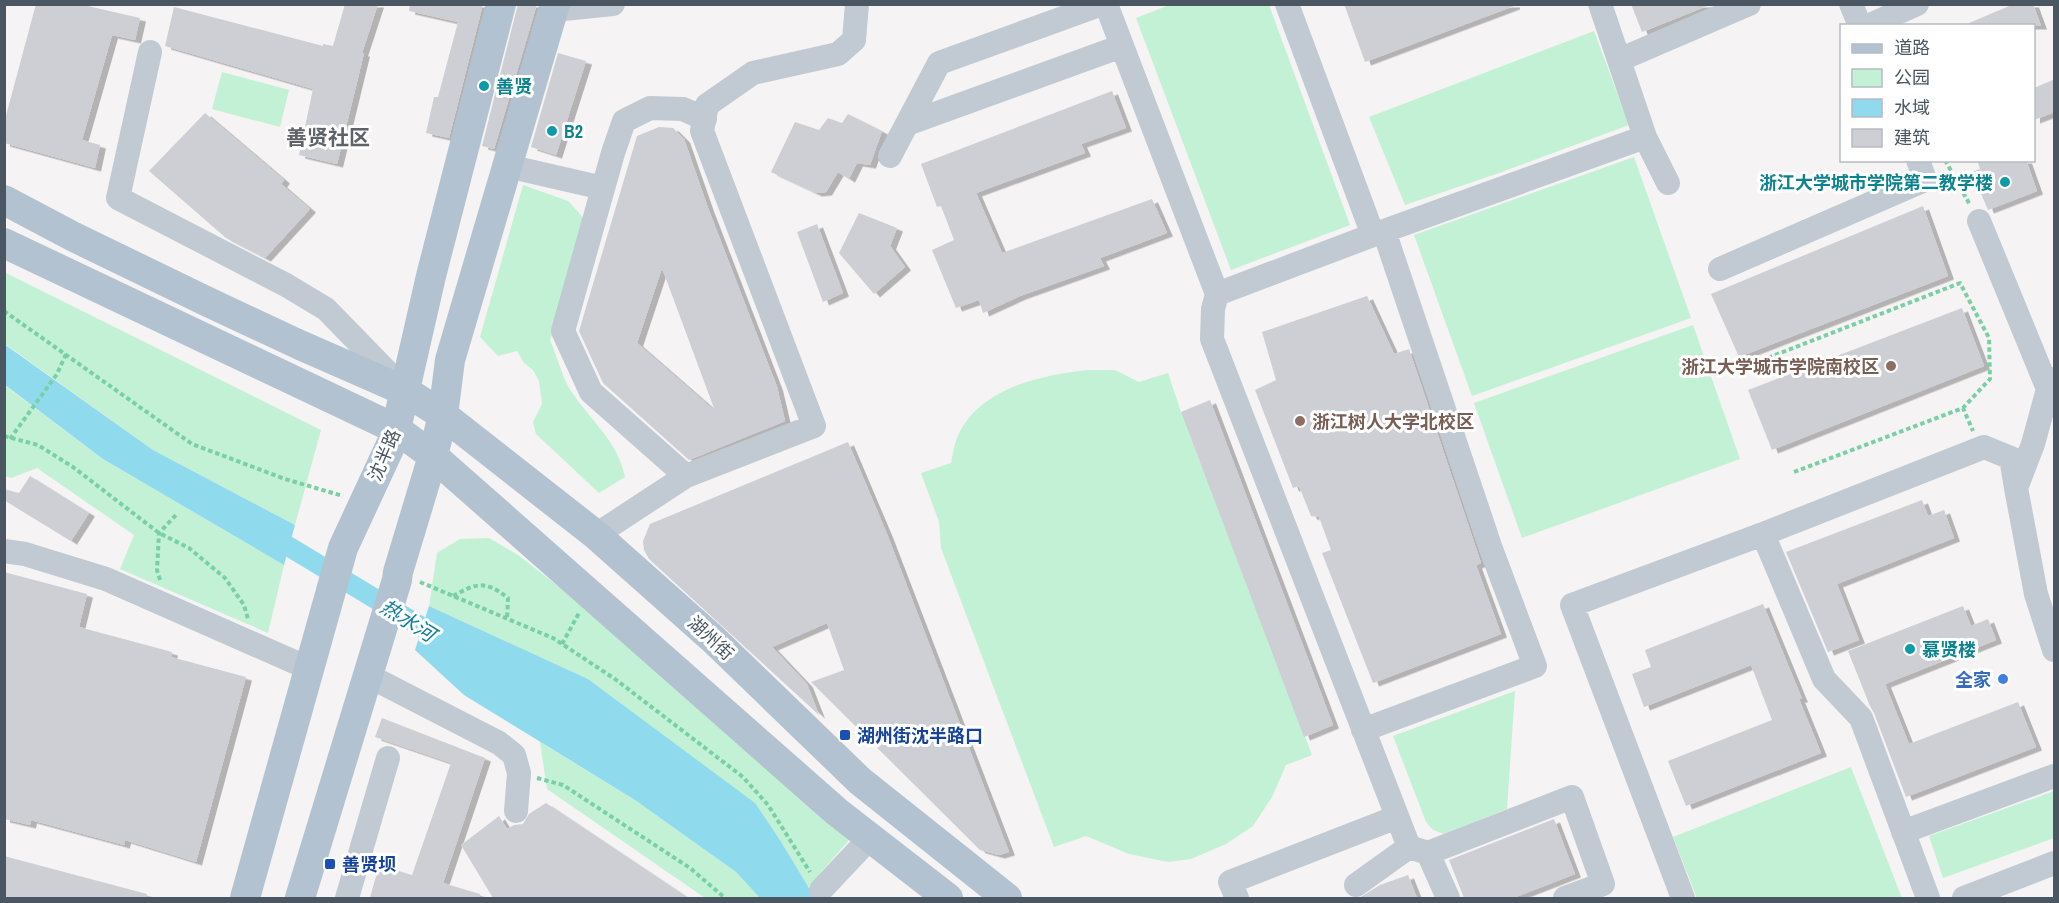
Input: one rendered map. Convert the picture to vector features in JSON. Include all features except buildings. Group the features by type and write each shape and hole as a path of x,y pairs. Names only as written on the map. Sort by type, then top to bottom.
{"main road":[{"name":"沈半路","path":"245,898 343,548 396,429 431,276 501,4"},
{"path":"300,898 433,456 443,415 450,360 554,7"},
{"name":"湖州街","path":"4,200 74,237 300,345 405,391 443,415 596,535 713,639 860,781 1007,898"},
{"path":"4,243 396,429 433,456 837,812 948,898"}],"street":[{"path":"554,7 613,4"},
{"path":"596,535 686,476 814,426 702,131 707,105 753,73 837,54 855,40 857,4"},
{"path":"890,156 939,63 1104,4 1217,294 1213,309 1212,339 1397,817 1448,898"},
{"path":"1287,4 1378,233 1535,666 1364,730"},
{"path":"1600,4 1645,136 1668,183"},
{"path":"1619,60 1749,4"},
{"path":"1851,4 1859,24"},
{"path":"1872,24 1917,4"},
{"path":"907,124 1122,46"},
{"path":"150,52 118,198 286,285 326,309 405,391"},
{"path":"686,476 591,392 563,331 624,121 650,108 683,109 705,119"},
{"path":"1217,294 1645,136"},
{"path":"507,166 603,188"},
{"path":"1720,269 1922,170"},
{"path":"1979,221 2052,384 2016,488"},
{"path":"1683,898 1572,605 1763,534 1984,447 2011,458 2036,594 2055,650"},
{"path":"1763,534 1824,679 1861,718 1928,898"},
{"path":"4,551 25,554 106,579 308,668"},
{"path":"371,664 499,743 514,755 519,773 516,811"},
{"path":"347,898 388,758"},
{"path":"1904,831 2055,776"},
{"path":"1356,885 1418,850 1572,797 1603,884 1565,898"},
{"path":"1237,898 1230,882 1397,817"},
{"path":"821,890 870,838"},
{"path":"1964,898 2055,862"}],"path":[{"path":"1946,162 1979,221"},
{"path":"1747,366 1960,283 1989,338 1990,379 1964,408 1794,472"},
{"path":"4,311 192,444 285,479 364,502"},
{"path":"10,439 57,374 66,354"},
{"path":"1964,408 1971,428 1984,447"},
{"path":"4,436 38,445 73,467 159,533 189,548 225,578 244,605 255,645"},
{"path":"167,607 157,570 159,533 177,514"},
{"path":"397,576 453,596 553,638 615,679 743,777 768,806 821,890"},
{"path":"453,596 473,585 495,588 508,598 507,619"},
{"path":"562,644 590,595"},
{"path":"519,773 563,785 690,868 725,898"}],"green space":[{"path":"1172,4 1269,5 1350,225 1231,270 1136,18"},
{"path":"1594,31 1629,125 1405,205 1369,117"},
{"path":"222,72 289,90 280,127 212,109"},
{"path":"1634,157 1691,318 1472,396 1414,235"},
{"path":"523,185 568,201 581,215 586,225 576,270 550,340 568,385 578,402 610,442 621,464 625,477 599,493 536,434 533,422 542,404 539,381 533,370 524,363 517,351 498,356 480,337"},
{"path":"4,272 321,430 295,525 153,450 5,344"},
{"path":"1693,325 1740,459 1522,538 1474,403"},
{"path":"1088,370 1115,370 1139,382 1168,373 1312,755 1286,765 1272,797 1253,826 1226,844 1191,859 1168,862 1129,854 1086,836 1054,847 941,548 939,522 921,473 951,463 957,439 968,420 996,395 1032,380"},
{"path":"4,385 103,459 284,565 268,633 120,569 134,535 37,468 11,478 5,476"},
{"path":"489,538 518,555 580,603 850,839 808,887 780,840 754,803 588,679 429,606 437,553 460,539"},
{"path":"1515,691 1507,809 1444,834 1433,830 1426,822 1393,736"},
{"path":"540,742 635,800 736,872 760,898 705,898 547,789"},
{"path":"1851,767 1902,898 1697,898 1673,837"},
{"path":"2054,791 2054,838 1943,878 1929,836"}],"water":[{"path":"4,344 153,450 295,525 284,565 103,459 5,385"},
{"path":"429,606 588,679 755,803 815,898 760,898 736,872 635,800 464,695 415,650"}],"waterway":[{"name":"热水河","path":"268,534 445,641"}],"place":[{"name":"善贤","path":"484,86"},
{"name":"B2","path":"552,131"},
{"name":"浙江大学城市学院第二教学楼","path":"2005,182"},
{"name":"浙江大学城市学院南校区","path":"1891,366"},
{"name":"浙江树人大学北校区","path":"1300,421"},
{"name":"慕贤楼","path":"1910,649"},
{"name":"全家","path":"2003,679"},
{"name":"湖州街沈半路口","path":"845,735"},
{"name":"善贤坝","path":"330,864"}],"district":[{"name":"善贤社区","path":"328,137"}]}
